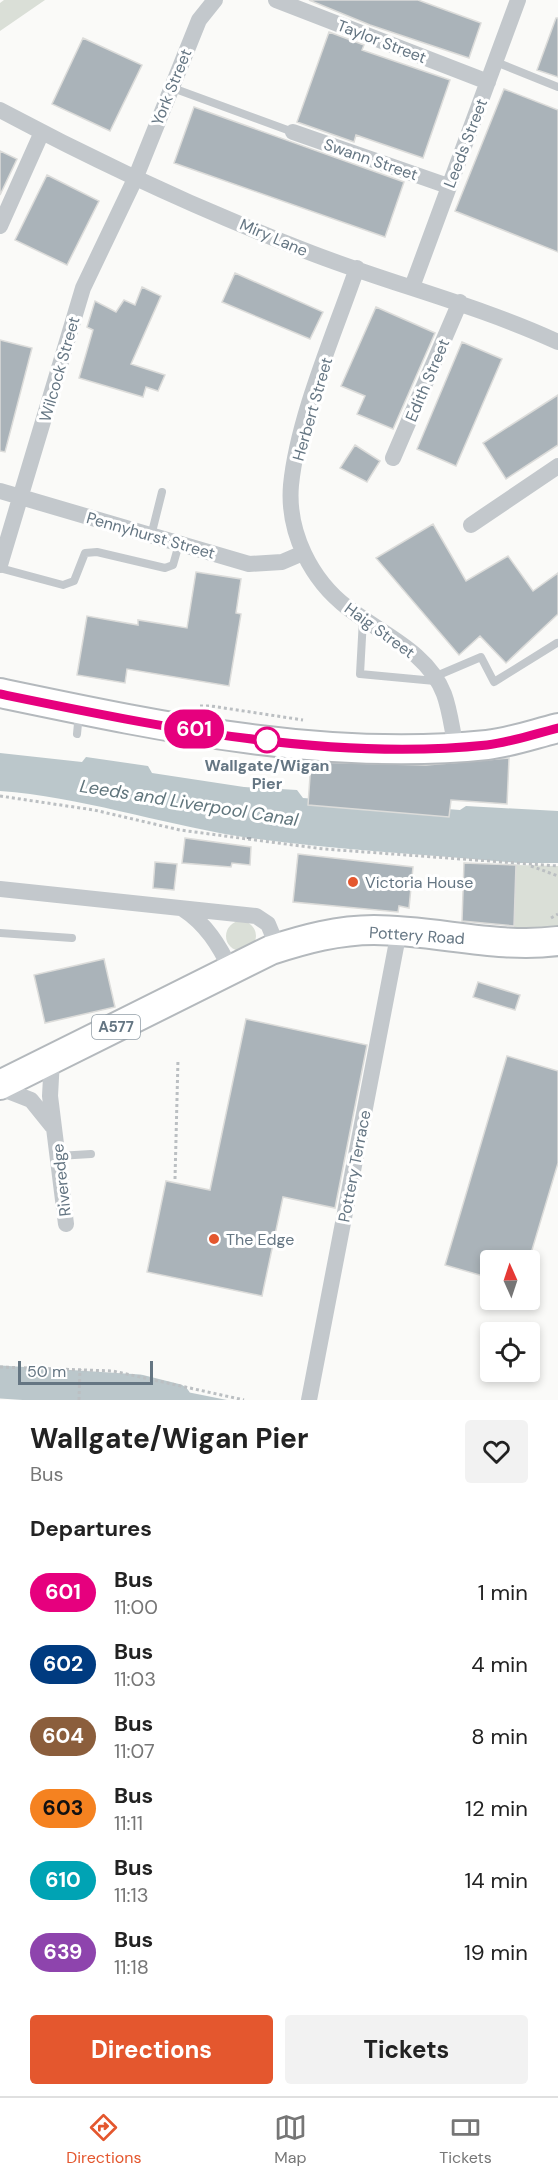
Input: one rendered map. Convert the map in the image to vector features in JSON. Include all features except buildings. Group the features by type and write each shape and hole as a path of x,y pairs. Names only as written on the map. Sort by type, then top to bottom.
{"highway":[{"path":"0,693 78,721 291,742 367,747 456,747 516,740 558,728"},
{"name":"Pottery Road","path":"231,970 278,948 334,933 399,931 525,943 558,941"},
{"name":"A577","path":"0,1087 231,970"}],"street":[{"name":"York Street","path":"135,179 170,87 199,20 215,0"},
{"name":"Taylor Street","path":"276,0 488,82"},
{"name":"Leeds Street","path":"412,287 518,0"},
{"name":"Miry Lane","path":"0,110 135,179 307,252 460,302 558,342"},
{"path":"0,226 42,132"},
{"name":"Swann Street","path":"293,132 448,186"},
{"name":"Wilcock Street","path":"0,565 82,288 135,179"},
{"name":"Herbert Street","path":"303,553 293,516 291,486 317,380 357,268"},
{"name":"Edith Street","path":"393,458 460,302"},
{"path":"471,525 558,466"},
{"name":"Pennyhurst Street","path":"0,491 249,564 282,562 303,553"},
{"name":"Haig Street","path":"303,553 330,592 417,655 436,679 444,694 456,747"},
{"path":"0,889 256,916 268,924 278,948"},
{"path":"182,908 197,918 211,935 231,970"},
{"name":"Pottery Terrace","path":"309,1400 399,931"},
{"name":"Riveredge","path":"52,1059 50,1096 66,1224"},
{"name":"Riveredge","path":"0,1087 31,1100 50,1121 56,1135"}],"lane":[{"path":"496,62 558,87"},
{"path":"170,87 293,132"},
{"path":"151,536 162,492"},
{"path":"0,565 63,585 74,581 85,553 97,552 165,568 173,564 179,544"},
{"path":"363,618 360,674 436,679 481,657 494,682 557,643"},
{"path":"0,933 72,938"},
{"path":"58,1156 91,1154"}],"path":[{"path":"0,796 94,810 180,830 324,849 558,866"},
{"path":"528,865 558,876"},
{"path":"175,1179 178,1059"},
{"path":"0,1367 113,1371 244,1400"},
{"path":"79,1371 79,1400"}],"shaded area":[{"path":"4,0 45,0 0,31 0,3"},
{"path":"516,865 558,866 558,927 514,929"},
{"path":"241,921 252,925 256,936 252,947 241,951 230,947 226,936 230,925"}],"water":[{"name":"Leeds and Liverpool Canal","path":"0,753 82,762 86,757 148,766 152,773 244,787 297,790 303,798 460,810 466,806 558,811 558,863 519,863 272,841 207,831 89,804 0,791"},
{"path":"0,1376 75,1378 75,1389 0,1388"},
{"path":"88,1377 147,1384 227,1400 116,1400 89,1391"}],"waterway":[{"path":"0,1382 139,1391 175,1400"}],"bus line":[{"name":"601","path":"0,694 211,732 316,744 415,748 489,745 558,728"}],"place":[{"name":"Wallgate/Wigan Pier","path":"267,740"},
{"name":"Victoria House","path":"353,882"},
{"name":"The Edge","path":"214,1239"}]}
